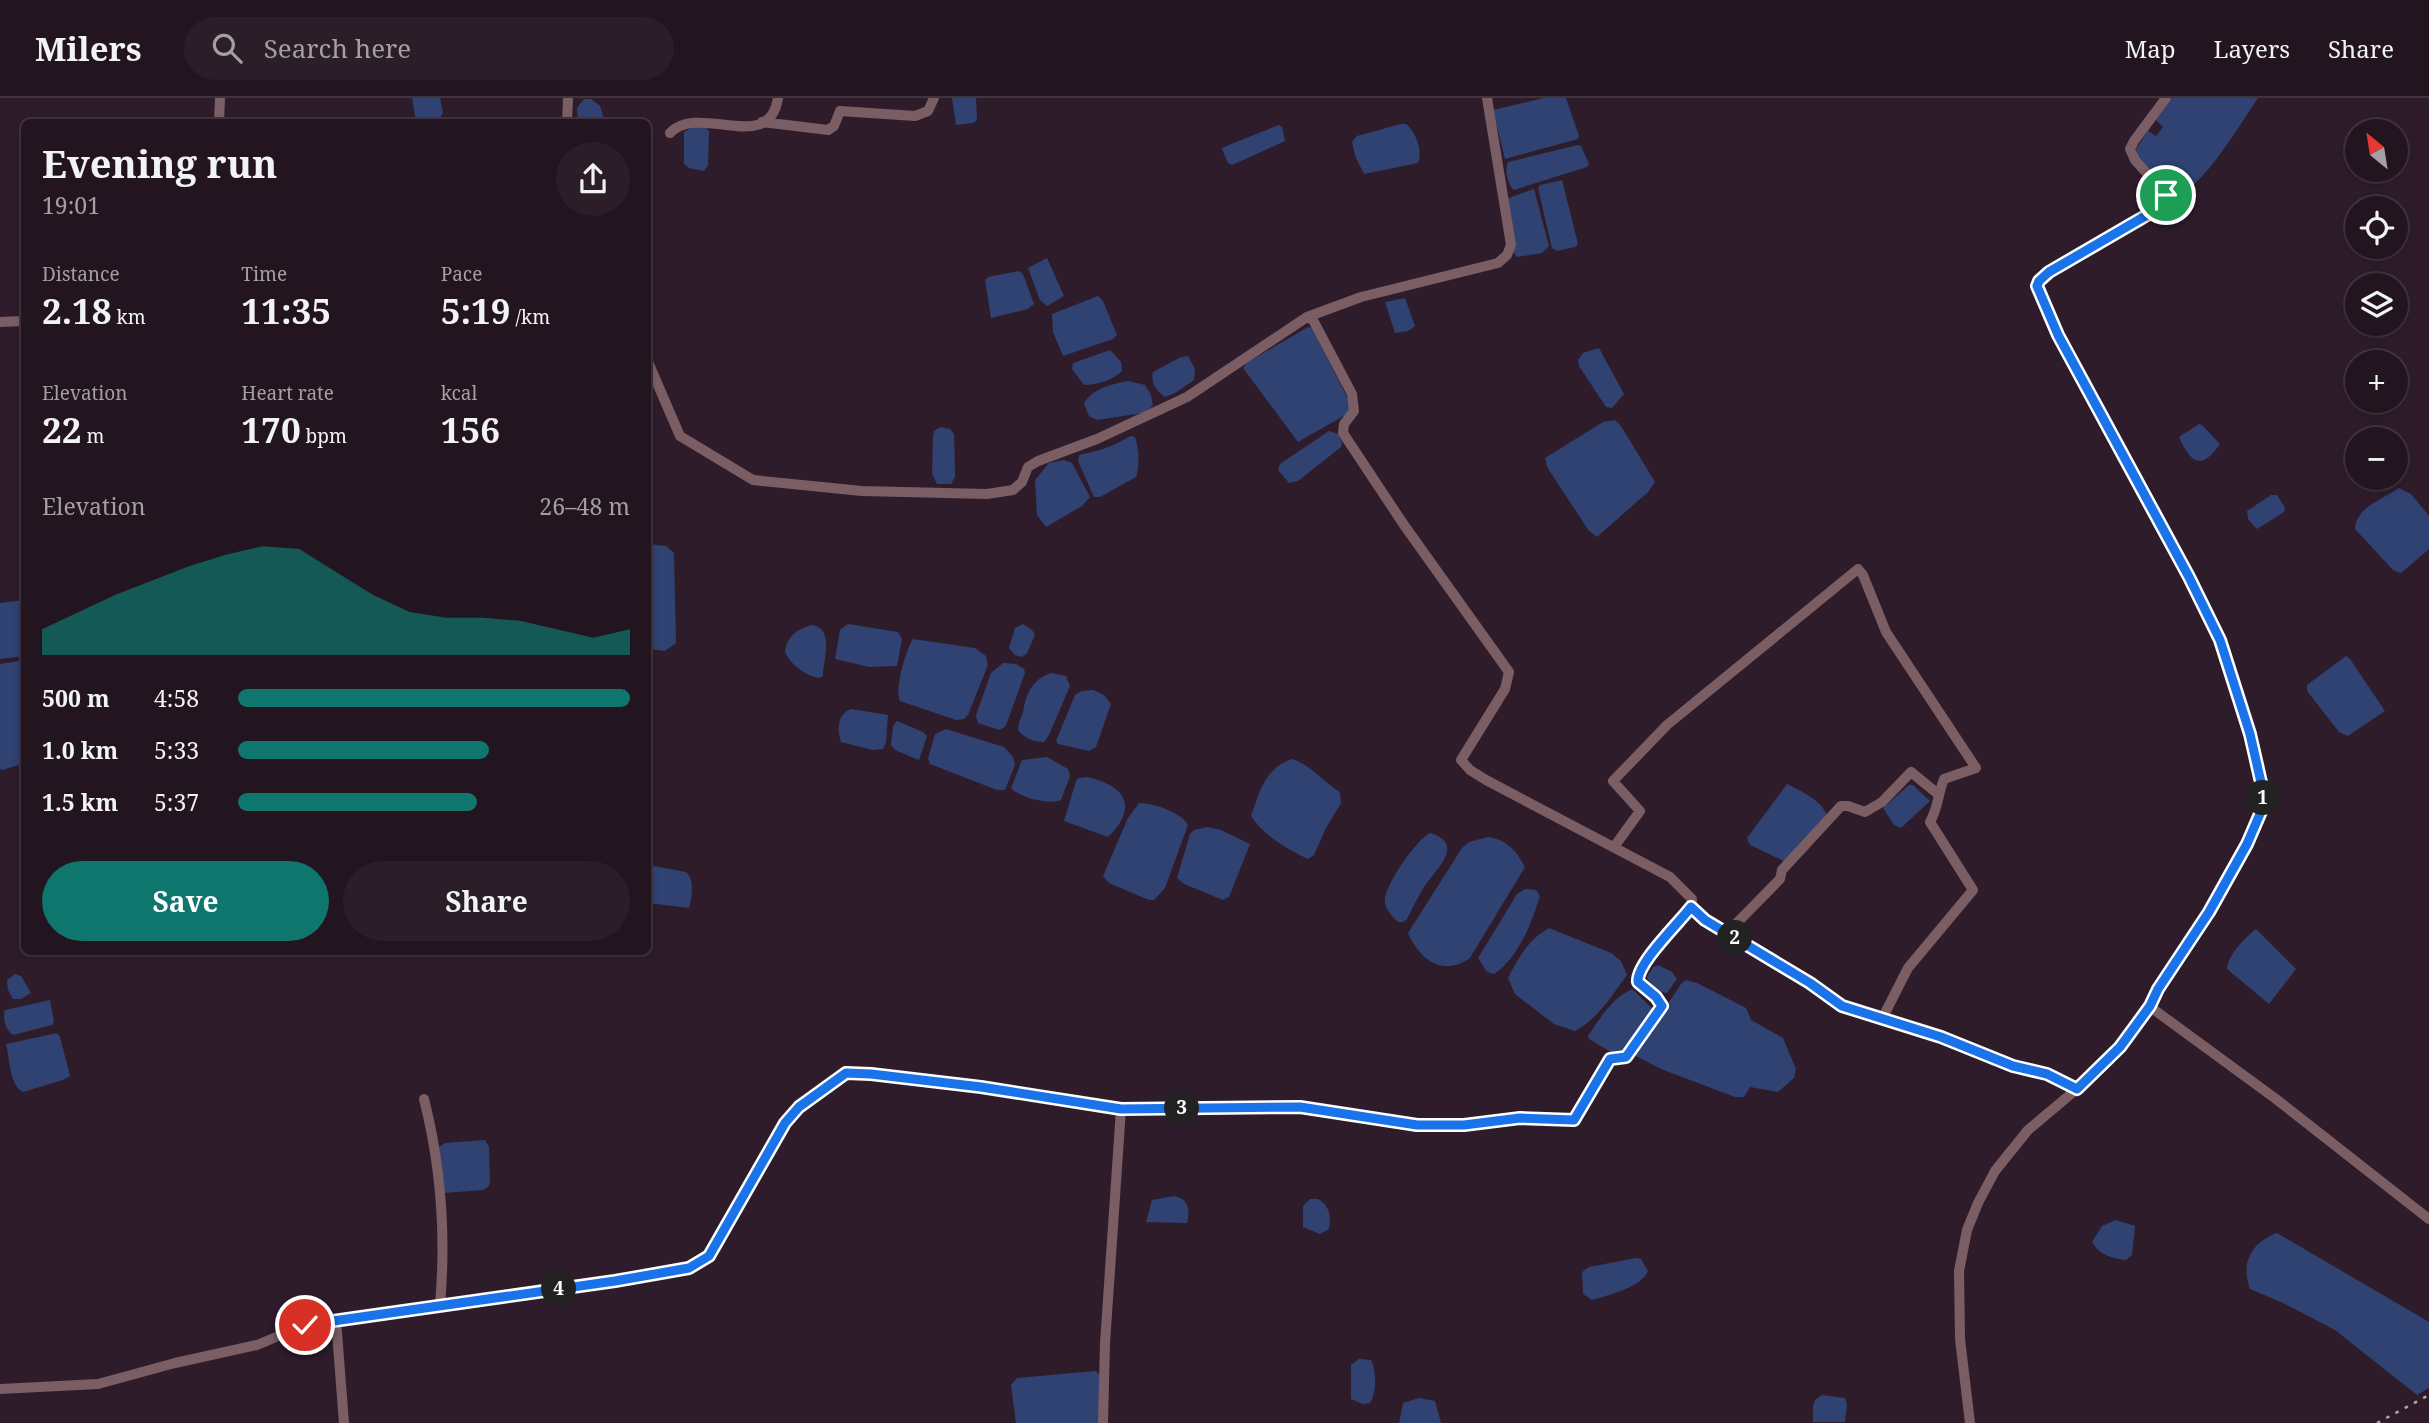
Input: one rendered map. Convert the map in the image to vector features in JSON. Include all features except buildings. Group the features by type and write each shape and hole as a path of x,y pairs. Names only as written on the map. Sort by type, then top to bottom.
{"street":[{"path":"219,119 220,98"},
{"path":"567,119 568,98"},
{"path":"670,133 690,124 748,127 762,122 776,110 778,98"},
{"path":"762,122 828,130 834,126 839,111 915,116 928,111 933,98"},
{"path":"651,369 680,436 753,480 862,491 987,494 1013,490 1023,482 1028,467 1038,461 1097,439 1187,397 1307,317 1361,297 1498,263 1507,255 1511,245 1487,98"},
{"path":"1970,1423 1960,1339 1959,1271 1967,1230 1978,1203 2006,1155 2028,1130 2077,1089 2120,1047 2150,1006 2158,989 2209,912 2247,844 2263,807 2263,791 2250,734 2220,640 2189,577 2058,335 2037,286 2049,272 2166,204 2166,195 2135,160 2130,149 2166,98"},
{"path":"0,1390 98,1384 257,1345 305,1325 689,1268 709,1256 785,1123 799,1107 846,1073 981,1087 1121,1109 1300,1107 1417,1125 1464,1125 1520,1118 1574,1120 1610,1059 1626,1057 1662,1006 1656,997 1638,982 1637,975 1644,961 1691,907 1692,899 1670,877 1486,780 1461,760 1505,689 1509,672 1404,525 1343,433 1344,424 1354,411 1352,394 1317,324 1307,317"},
{"path":"0,322 21,321"},
{"path":"1614,847 1640,811 1613,781 1667,725 1858,569 1863,575 1885,632 1976,768 1944,779 1938,794 1938,807 1930,822 1973,890 1908,968 1882,1019"},
{"path":"1727,933 1780,879 1782,870 1841,806 1865,812 1882,802 1911,772 1938,794"},
{"path":"1691,907 1705,920 1810,983 1842,1006 1941,1037 2013,1066 2047,1074 2077,1089"},
{"path":"2150,1006 2276,1099 2429,1219"},
{"path":"425,1099 433,1134 443,1209 440,1305"},
{"path":"1103,1423 1105,1343 1121,1109"},
{"path":"336,1320 344,1423"}],"water":[{"path":"412,98 440,98 443,113 439,119 416,119"},
{"path":"952,98 976,98 977,120 956,125"},
{"path":"1544,98 1566,98 1578,139 1505,159 1493,110"},
{"path":"2172,98 2258,98 2209,168 2198,181 2175,197 2141,164 2136,149 2148,131 2156,136 2163,127 2156,120"},
{"path":"584,99 591,99 600,106 604,119 578,119 577,108"},
{"path":"1401,124 1410,127 1416,137 1420,153 1418,163 1364,174 1352,142 1357,136"},
{"path":"1279,125 1282,127 1285,141 1232,165 1228,163 1222,149 1224,147"},
{"path":"693,127 706,128 709,131 708,165 704,171 689,168 684,164 684,132"},
{"path":"1578,145 1589,164 1587,167 1514,190 1510,185 1508,162"},
{"path":"1562,180 1578,244 1557,251 1552,248 1538,188 1540,185"},
{"path":"1534,189 1549,246 1542,253 1517,257 1514,253 1506,199"},
{"path":"1047,258 1064,296 1047,306 1040,300 1028,268"},
{"path":"1019,271 1023,274 1034,304 1028,309 991,318 985,280 988,277"},
{"path":"1098,296 1103,301 1117,335 1113,339 1063,356 1053,332 1052,314"},
{"path":"1405,298 1415,326 1408,331 1395,333 1385,302"},
{"path":"1308,327 1312,328 1351,405 1347,414 1298,442 1243,368 1248,362"},
{"path":"1599,348 1624,394 1612,408 1606,407 1579,366 1578,360 1583,353"},
{"path":"1110,350 1121,362 1122,371 1104,381 1084,385 1072,369 1073,363"},
{"path":"1188,356 1195,369 1194,380 1165,397 1155,386 1153,372"},
{"path":"1128,381 1145,385 1153,406 1143,413 1097,420 1089,416 1084,404 1092,394"},
{"path":"1615,420 1655,482 1648,492 1597,537 1589,531 1547,467 1545,458 1603,422"},
{"path":"2199,424 2220,444 2202,461 2187,453 2179,437"},
{"path":"940,427 950,429 954,434 955,477 951,484 937,484 932,474 933,436 934,431"},
{"path":"1329,431 1338,434 1341,447 1298,481 1289,483 1278,470 1280,464"},
{"path":"1130,436 1135,437 1137,446 1136,477 1100,497 1094,497 1078,461 1079,455 1111,446"},
{"path":"1064,460 1072,463 1090,497 1082,506 1046,527 1037,515 1035,480 1049,463"},
{"path":"2396,490 2403,490 2411,494 2429,516 2429,549 2401,573 2393,570 2355,529 2360,515"},
{"path":"2271,495 2277,495 2285,508 2284,512 2257,529 2248,519 2247,511"},
{"path":"651,544 666,546 674,553 676,643 665,651 651,649"},
{"path":"21,600 21,656 0,659 0,603"},
{"path":"848,624 898,632 902,639 897,666 869,667 835,659 840,630"},
{"path":"1023,624 1035,635 1027,653 1022,657 1015,655 1009,648 1015,628"},
{"path":"812,625 819,628 826,638 823,676 820,678 800,669 785,652 794,634"},
{"path":"913,639 975,648 986,656 988,665 964,719 956,720 900,701 902,670"},
{"path":"2346,656 2385,711 2348,736 2339,732 2307,691 2307,685"},
{"path":"21,663 21,764 3,770 0,769 0,664"},
{"path":"1003,663 1016,664 1024,669 1025,673 1005,727 999,730 978,723 976,715 991,673"},
{"path":"1051,673 1066,676 1070,686 1049,735 1044,742 1036,741 1020,733 1019,724 1029,691 1036,682"},
{"path":"1093,690 1104,695 1111,704 1096,747 1089,751 1058,744 1056,741 1075,695"},
{"path":"851,709 888,715 883,749 873,750 841,742 839,723 846,711"},
{"path":"897,721 927,736 919,760 895,750 891,745 893,726"},
{"path":"946,729 1004,747 1013,757 1015,765 1005,790 997,790 930,764 928,759 935,734"},
{"path":"1047,757 1068,769 1070,776 1061,800 1035,800 1011,788 1022,760"},
{"path":"1292,759 1305,765 1340,792 1341,803 1314,855 1308,859 1269,836 1251,816 1270,774 1275,768"},
{"path":"1087,777 1110,785 1123,798 1123,816 1108,837 1064,821 1076,781"},
{"path":"1787,784 1815,800 1827,815 1786,862 1750,845 1747,838"},
{"path":"1909,785 1913,785 1930,801 1901,828 1894,825 1883,808"},
{"path":"1139,803 1166,809 1188,825 1165,888 1154,900 1109,883 1103,876 1128,818"},
{"path":"1207,827 1221,830 1250,844 1229,897 1223,900 1184,884 1177,878 1190,834 1194,830"},
{"path":"1430,833 1446,843 1446,856 1423,888 1407,919 1398,922 1385,903 1389,887 1401,865 1417,844"},
{"path":"1488,837 1510,847 1525,867 1470,958 1451,966 1433,963 1419,951 1408,933 1462,848 1469,842"},
{"path":"651,866 686,872 689,875 692,894 689,908 651,903"},
{"path":"1525,889 1536,890 1540,896 1528,928 1517,950 1503,967 1494,974 1487,972 1478,958 1517,894"},
{"path":"1549,928 1611,953 1621,961 1627,975 1598,1013 1575,1031 1554,1024 1515,994 1508,978 1520,956"},
{"path":"2256,929 2296,969 2269,1004 2227,969 2234,952"},
{"path":"1658,965 1672,972 1677,979 1667,993 1655,988 1647,977 1653,967"},
{"path":"15,974 21,976 31,993 21,999 13,999 8,990 7,980"},
{"path":"1686,980 1746,1008 1751,1020 1783,1038 1796,1069 1794,1078 1778,1092 1750,1087 1744,1097 1735,1097 1661,1069 1634,1055"},
{"path":"1632,989 1654,1010 1627,1052 1616,1055 1588,1036 1612,1003"},
{"path":"50,1000 54,1022 52,1025 13,1035 8,1030 4,1020 5,1010"},
{"path":"57,1033 70,1076 23,1092 18,1089 6,1044"},
{"path":"485,1140 489,1147 488,1187 483,1190 444,1193 439,1147 445,1143"},
{"path":"1174,1196 1183,1200 1187,1206 1187,1223 1146,1222 1152,1200"},
{"path":"1310,1199 1318,1199 1329,1212 1329,1229 1320,1234 1303,1227 1303,1206"},
{"path":"2116,1220 2135,1226 2132,1255 2126,1260 2107,1255 2098,1250 2092,1242 2102,1226"},
{"path":"2277,1233 2429,1322 2429,1388 2417,1395 2335,1330 2250,1289 2246,1271 2250,1255 2261,1242"},
{"path":"1641,1259 1648,1271 1639,1282 1592,1300 1583,1294 1582,1272 1589,1267"},
{"path":"1359,1359 1371,1360 1373,1364 1375,1388 1370,1403 1363,1404 1351,1399 1351,1365"},
{"path":"1096,1371 1099,1374 1100,1423 1016,1423 1011,1385 1017,1378"},
{"path":"1822,1395 1845,1398 1845,1422 1813,1422 1815,1400"},
{"path":"1419,1398 1435,1401 1441,1423 1399,1423 1403,1403"}],"railway":[{"path":"2377,1423 2429,1395"}],"route":[{"path":"305,1325 689,1268 709,1256 785,1123 799,1107 846,1073 981,1087 1121,1109 1300,1107 1417,1125 1464,1125 1520,1118 1574,1120 1610,1059 1626,1057 1662,1006 1656,997 1638,982 1637,975 1644,961 1691,907 1705,920 1810,983 1842,1006 1941,1037 2013,1066 2047,1074 2077,1089 2120,1047 2150,1006 2158,989 2209,912 2247,844 2263,807 2263,791 2250,734 2220,640 2189,577 2058,335 2037,286 2049,272 2166,204 2166,195"}]}
